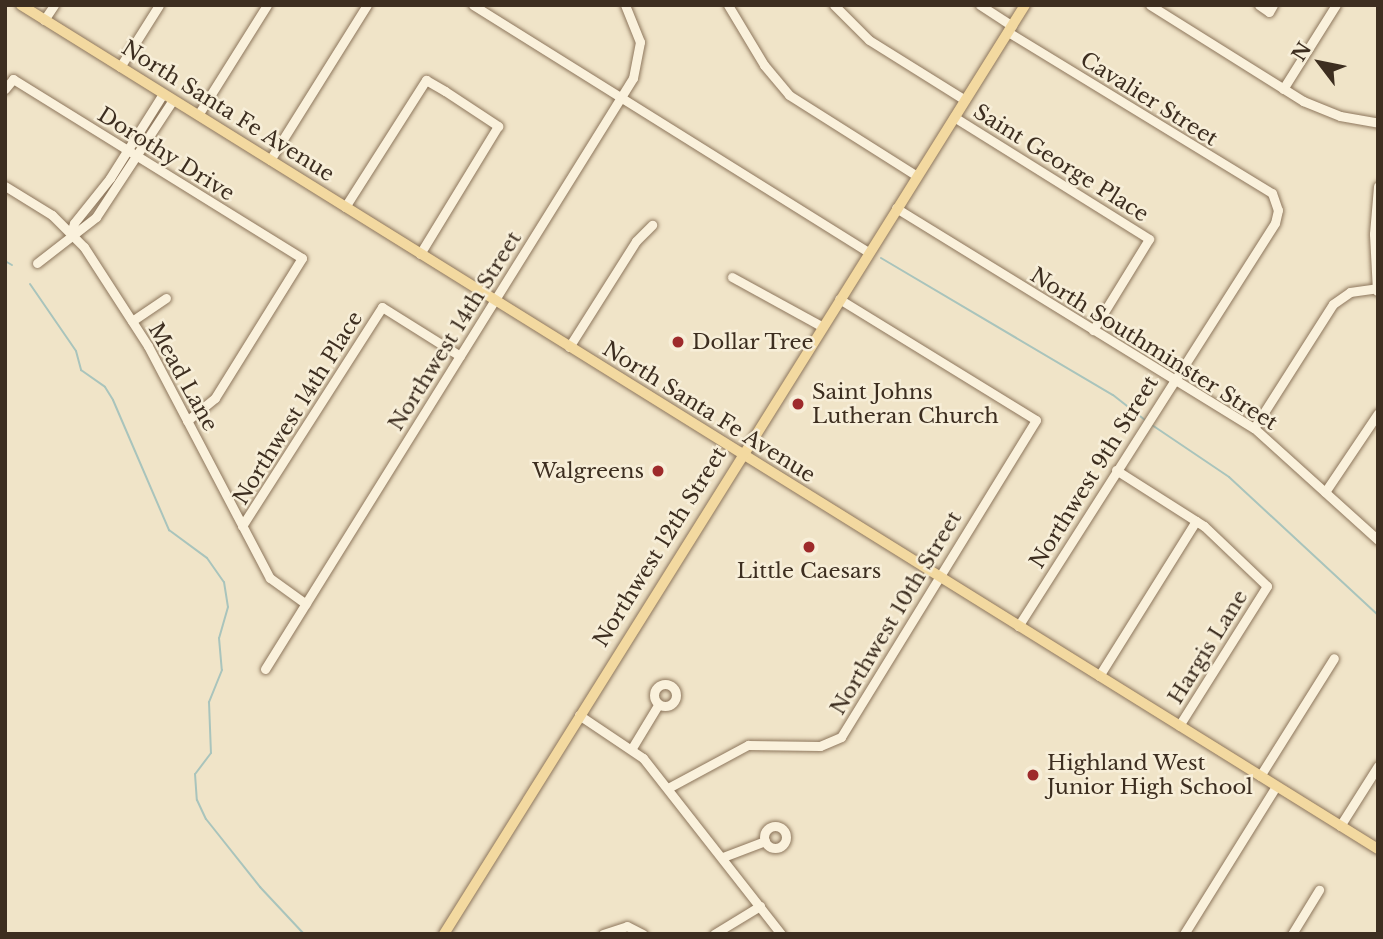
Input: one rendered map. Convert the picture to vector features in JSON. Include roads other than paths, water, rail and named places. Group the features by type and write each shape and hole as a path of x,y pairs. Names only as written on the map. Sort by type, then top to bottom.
{"main road":[{"name":"North Santa Fe Avenue","path":"21,5 1378,849"},
{"name":"Northwest 12th Street","path":"444,934 821,326 1025,5"}],"street":[{"path":"44,20 54,5"},
{"path":"120,67 159,5"},
{"path":"198,115 267,5"},
{"path":"270,160 367,5"},
{"path":"473,5 869,252"},
{"name":"Northwest 14th Street","path":"265,669 637,70 640,50 636,27 625,5"},
{"path":"728,5 764,65 789,95 917,176"},
{"name":"Saint George Place","path":"834,5 869,40 965,100"},
{"name":"Cavalier Street","path":"980,5 1010,29 1272,193"},
{"path":"1150,5 1283,89 1324,111 1378,123"},
{"path":"1259,5 1269,12 1273,5"},
{"path":"1283,89 1336,5"},
{"name":"Dorothy Drive","path":"5,89 13,79 302,258 215,398 187,421"},
{"path":"345,207 426,80 498,126 420,254"},
{"path":"37,263 71,233 74,223 127,151 163,94"},
{"path":"71,233 83,231 96,217 173,100"},
{"name":"Saint George Place","path":"954,117 1149,239 1093,330"},
{"name":"Mead Lane","path":"5,186 52,215 71,233 132,321 274,583 306,604"},
{"path":"1254,428 1333,304 1350,292 1377,290 1374,234 1378,186"},
{"name":"Northwest 9th Street","path":"1018,626 1173,379 1275,223 1278,204 1272,193"},
{"name":"North Southminster Street","path":"897,208 1254,428 1378,540"},
{"path":"569,347 636,241 652,225"},
{"path":"733,277 821,326"},
{"path":"132,321 166,298"},
{"name":"Northwest 10th Street","path":"668,788 748,745 820,746 837,740 1036,420 839,299"},
{"name":"Northwest 14th Place","path":"242,526 382,307 460,356"},
{"path":"1325,492 1378,413"},
{"path":"1098,676 1196,521 1116,470"},
{"name":"Hargis Lane","path":"1179,726 1267,586 1196,521"},
{"path":"1260,776 1334,658"},
{"path":"632,748 659,705"},
{"path":"579,715 632,748 668,788 781,934"},
{"path":"1340,826 1378,766"},
{"path":"1189,932 1276,786"},
{"path":"723,857 765,841"},
{"path":"1292,934 1319,890"},
{"path":"714,934 760,906"},
{"path":"603,934 627,926 643,934"}],"waterway":[{"path":"881,258 1113,395 1145,420"},
{"path":"5,261 12,265"},
{"path":"30,284 76,351 81,370 105,387 113,400 169,530 207,558 224,582 228,607 219,638 222,670 209,702 211,753 195,774 197,800 206,819 260,887 304,934"},
{"path":"1152,425 1229,477 1378,615"}],"place":[{"name":"Dollar Tree","path":"678,342"},
{"name":"Saint Johns Lutheran Church","path":"798,404"},
{"name":"Walgreens","path":"658,471"},
{"name":"Little Caesars","path":"809,547"},
{"name":"Highland West Junior High School","path":"1033,775"}]}
